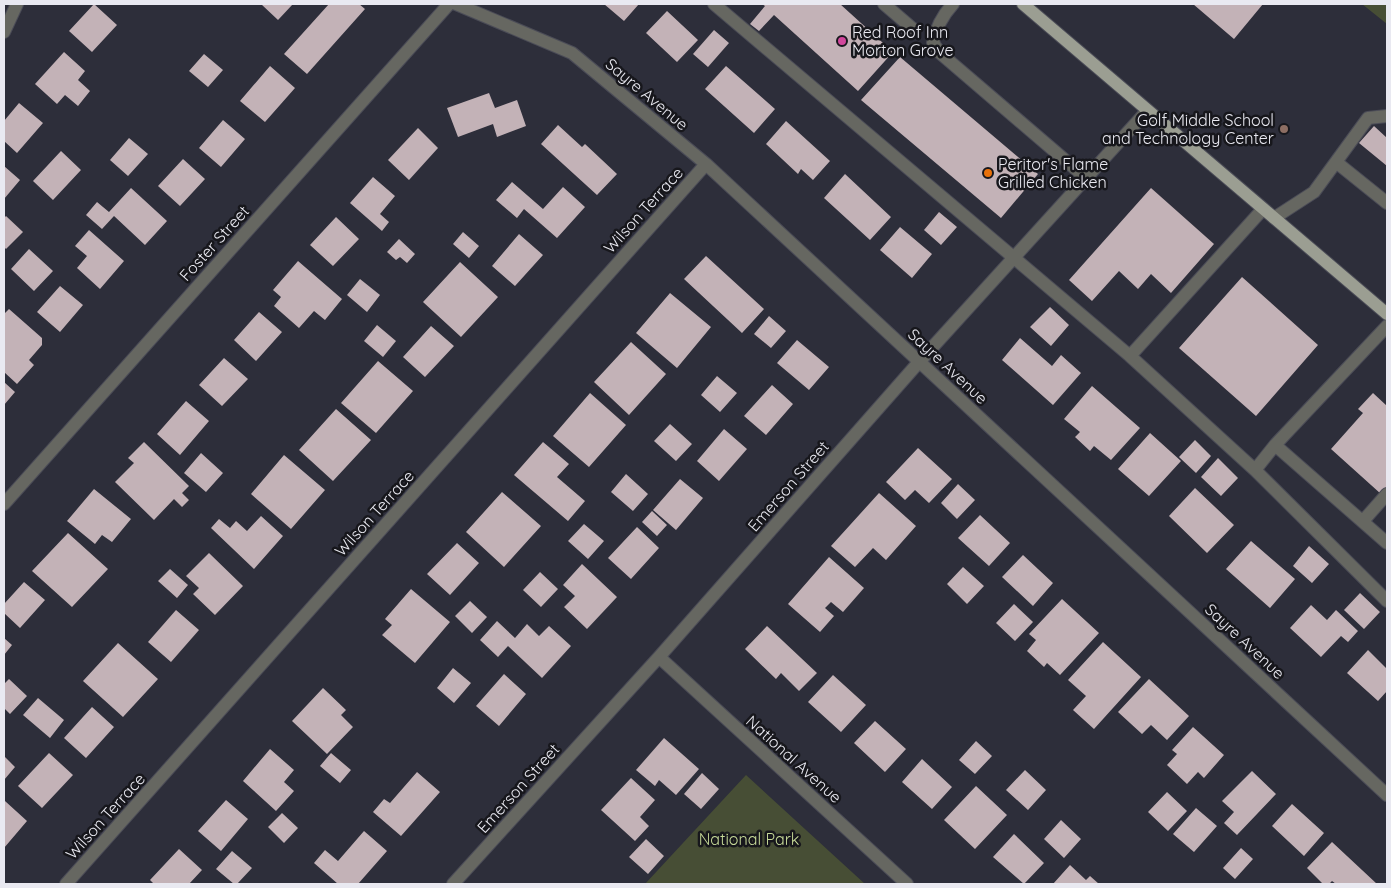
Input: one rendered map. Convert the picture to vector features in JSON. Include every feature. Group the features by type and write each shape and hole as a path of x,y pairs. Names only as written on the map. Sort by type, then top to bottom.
{"main road":[{"path":"1023,4 1387,314"}],"street":[{"path":"4,32 17,4"},
{"name":"Foster Street","path":"4,504 449,4"},
{"name":"Sayre Avenue","path":"456,4 572,53 706,164 1387,795"},
{"path":"714,4 1130,356 1255,470 1387,601"},
{"path":"884,4 912,28"},
{"path":"953,4 942,16 933,44 940,53 1086,178"},
{"name":"Emerson Street","path":"453,884 659,657 920,362 1147,111"},
{"path":"1274,218 1314,192 1368,118 1387,116"},
{"path":"1336,162 1387,203"},
{"name":"Wilson Terrace","path":"66,884 706,164"},
{"path":"1130,356 1263,209"},
{"path":"1255,470 1275,445 1387,326"},
{"path":"1275,445 1386,540"},
{"path":"1363,522 1387,494"},
{"name":"National Avenue","path":"659,657 907,884"}],"green space":[{"path":"1362,4 1387,4 1387,24"},
{"name":"National Park","path":"746,775 865,884 645,884"}],"building":[{"path":"94,4 117,25 92,52 69,31"},
{"path":"261,4 293,4 278,20"},
{"path":"329,4 359,4 365,9 307,74 284,54"},
{"path":"604,4 639,4 624,21"},
{"name":"Red Roof Inn Morton Grove","path":"762,4 840,4 893,52 858,91 774,15 759,31 750,24 765,6"},
{"path":"1193,4 1263,4 1234,39"},
{"path":"667,11 698,40 677,62 646,33"},
{"path":"714,30 729,43 708,67 693,54"},
{"path":"64,52 85,71 78,80 90,91 78,106 65,95 57,104 35,84"},
{"path":"204,54 223,70 208,87 189,71"},
{"path":"900,57 1038,174 1001,218 861,100"},
{"path":"270,66 295,88 265,122 240,101"},
{"path":"726,66 775,109 754,133 705,89"},
{"path":"489,93 495,108 517,100 526,126 497,137 493,124 458,137 447,108"},
{"path":"19,103 43,123 17,153 4,141 4,121"},
{"path":"223,120 245,139 221,167 199,148"},
{"path":"786,121 830,161 813,180 801,169 798,174 766,144"},
{"path":"558,125 582,147 585,144 617,174 597,195 541,144"},
{"path":"1374,126 1387,138 1387,166 1359,143"},
{"path":"418,128 438,148 409,180 388,160"},
{"path":"129,138 148,154 128,176 110,160"},
{"path":"61,151 81,170 53,200 33,181"},
{"path":"183,159 205,179 180,206 158,186"},
{"path":"4,166 20,180 4,199"},
{"path":"845,174 891,217 870,240 824,198"},
{"path":"373,177 395,196 380,214 389,222 382,231 350,203"},
{"path":"512,182 543,209 563,187 585,207 557,238 524,209 517,218 496,200"},
{"path":"131,188 167,221 145,245 114,216 102,229 86,215 97,202 109,212"},
{"path":"1151,188 1214,244 1171,293 1151,274 1138,289 1119,271 1092,301 1069,280"},
{"path":"939,212 957,227 941,245 924,230"},
{"path":"6,216 23,232 6,249 4,247 4,218"},
{"path":"336,217 359,239 333,266 310,245"},
{"path":"900,227 932,254 912,278 880,250"},
{"path":"89,230 124,261 100,289 77,268 87,256 75,246"},
{"path":"463,232 479,246 469,258 453,244"},
{"path":"519,234 543,255 515,286 492,266"},
{"path":"399,239 415,254 407,263 400,257 396,260 387,252"},
{"path":"29,249 53,271 34,291 11,269"},
{"path":"706,256 764,309 742,333 684,279"},
{"path":"298,261 342,299 325,320 314,311 299,328 274,306 281,297 273,290"},
{"path":"460,262 498,297 461,337 423,302"},
{"path":"1242,277 1318,345 1256,416 1179,348"},
{"path":"360,279 380,295 367,312 347,295"},
{"path":"60,286 83,305 60,332 37,312"},
{"path":"670,293 711,327 677,368 636,333"},
{"path":"1050,307 1069,325 1051,346 1030,327"},
{"path":"9,309 42,338 42,345 29,360 34,365 17,384 4,372 4,314"},
{"path":"259,312 282,332 256,361 234,340"},
{"path":"769,316 786,331 771,348 754,334"},
{"path":"377,325 396,341 383,357 364,341"},
{"path":"431,326 454,346 425,377 403,357"},
{"path":"1020,338 1052,366 1061,355 1081,373 1053,405 1002,360"},
{"path":"797,340 829,367 809,390 777,363"},
{"path":"631,342 666,374 629,415 594,382"},
{"path":"224,358 248,379 222,406 199,385"},
{"path":"378,361 413,391 376,433 341,403"},
{"path":"717,376 737,393 720,412 701,395"},
{"path":"4,382 15,392 4,405"},
{"path":"772,385 793,404 766,435 744,416"},
{"path":"1092,386 1140,428 1111,460 1094,446 1090,451 1075,437 1080,432 1064,419"},
{"path":"590,393 626,425 589,467 553,436"},
{"path":"1373,393 1387,406 1387,486 1381,494 1331,449 1363,413 1358,409"},
{"path":"186,401 209,421 180,455 157,434"},
{"path":"336,409 371,440 333,481 299,450"},
{"path":"670,424 692,444 676,461 654,441"},
{"path":"724,429 747,449 719,481 697,461"},
{"path":"1150,433 1181,461 1149,496 1118,469"},
{"path":"1195,440 1211,456 1196,473 1179,457"},
{"path":"144,442 189,486 182,493 189,500 182,507 174,499 154,520 115,482 134,463 128,458"},
{"path":"543,442 569,464 557,477 585,501 568,521 514,475"},
{"path":"918,448 952,479 929,503 915,490 905,500 886,482"},
{"path":"201,453 223,473 206,492 184,473"},
{"path":"284,455 325,490 291,529 251,494"},
{"path":"1218,458 1238,478 1221,496 1201,477"},
{"path":"626,474 648,494 633,511 611,492"},
{"path":"680,479 703,498 676,530 653,510"},
{"path":"958,484 975,500 957,519 941,503"},
{"path":"1195,488 1234,525 1207,553 1169,516"},
{"path":"94,489 131,519 112,542 102,535 95,544 67,521"},
{"path":"502,492 541,526 504,567 466,532"},
{"path":"879,493 916,526 886,560 873,548 855,567 831,546"},
{"path":"652,511 667,525 657,536 642,522"},
{"path":"980,515 1010,543 989,566 958,538"},
{"path":"261,516 283,536 254,569 211,528 219,519 230,528 236,521 247,531"},
{"path":"584,524 604,541 588,559 568,541"},
{"path":"637,527 659,548 631,579 608,558"},
{"path":"68,533 108,569 72,607 32,571"},
{"path":"1251,541 1295,579 1270,608 1226,569"},
{"path":"457,543 479,563 450,595 427,574"},
{"path":"1309,546 1329,564 1312,583 1293,566"},
{"path":"209,553 243,586 215,615 193,594 199,588 186,576"},
{"path":"1023,555 1053,583 1033,606 1002,577"},
{"path":"829,557 864,588 843,612 831,602 825,608 834,616 820,632 788,604"},
{"path":"582,564 617,597 587,629 564,607 575,596 563,585"},
{"path":"963,567 984,586 967,604 947,584"},
{"path":"170,569 188,585 177,598 158,581"},
{"path":"540,572 558,589 541,607 523,590"},
{"path":"24,582 45,600 20,628 4,613 4,604"},
{"path":"411,589 450,622 415,663 382,635 392,625 385,619"},
{"path":"1360,593 1380,612 1364,629 1344,610"},
{"path":"1062,599 1099,633 1060,675 1047,663 1044,667 1027,651 1036,640 1029,634"},
{"path":"470,601 487,617 472,633 455,616"},
{"path":"1014,604 1033,622 1015,641 996,623"},
{"path":"1311,605 1327,620 1336,610 1358,631 1348,642 1341,636 1321,657 1290,628"},
{"path":"176,610 199,630 171,662 148,642"},
{"path":"497,621 515,638 527,624 539,636 549,626 571,646 542,678 508,646 498,657 480,640"},
{"path":"767,626 817,673 799,691 781,673 776,679 745,649"},
{"path":"4,638 12,645 4,655"},
{"path":"1103,642 1141,677 1094,729 1073,710 1086,696 1068,680"},
{"path":"118,643 158,679 123,717 83,681"},
{"path":"1368,650 1387,669 1387,691 1378,701 1347,673"},
{"path":"453,668 471,683 454,703 437,688"},
{"path":"504,674 526,694 499,726 476,706"},
{"path":"833,675 866,705 841,732 808,702"},
{"path":"9,679 27,696 10,714 4,708 4,684"},
{"path":"1149,679 1189,716 1167,740 1151,725 1142,734 1118,712"},
{"path":"323,688 346,710 341,715 353,727 327,754 292,721"},
{"path":"38,698 64,720 50,738 23,715"},
{"path":"92,707 114,727 86,758 64,738"},
{"path":"875,721 906,749 885,772 854,743"},
{"path":"1193,727 1224,755 1204,778 1198,772 1187,784 1167,765 1177,754 1172,750"},
{"path":"664,738 699,769 676,795 659,780 655,786 636,770"},
{"path":"976,741 992,756 975,774 959,760"},
{"path":"270,749 294,770 284,782 294,791 276,811 243,781"},
{"path":"49,753 73,775 42,808 18,786"},
{"path":"331,753 351,770 340,783 320,766"},
{"path":"4,756 15,767 4,780"},
{"path":"922,759 952,787 932,809 902,782"},
{"path":"1025,770 1046,790 1028,810 1006,790"},
{"path":"1252,771 1276,794 1237,835 1224,823 1234,812 1222,801"},
{"path":"417,772 440,792 401,836 373,812 384,799 390,803"},
{"path":"702,773 719,789 701,809 684,794"},
{"path":"631,778 655,800 640,817 649,826 635,841 601,810"},
{"path":"976,786 1007,815 975,849 944,820"},
{"path":"1167,792 1187,811 1168,831 1148,812"},
{"path":"226,800 248,819 221,851 198,831"},
{"path":"4,802 27,821 4,848"},
{"path":"1292,804 1324,833 1304,856 1272,826"},
{"path":"1196,808 1217,826 1194,852 1173,834"},
{"path":"282,813 298,828 284,843 268,827"},
{"path":"1061,820 1081,839 1064,858 1044,839"},
{"path":"364,831 387,851 358,884 338,884 314,863 325,850 338,861"},
{"path":"1014,834 1044,863 1024,884 993,857"},
{"path":"646,839 664,856 648,874 629,857"},
{"path":"1332,842 1377,884 1336,884 1332,881 1329,884 1323,884 1307,868"},
{"path":"1241,848 1253,859 1235,879 1223,868"},
{"path":"179,849 202,870 189,884 154,884 150,880"},
{"path":"232,851 252,868 237,884 234,884 216,869"},
{"path":"1070,865 1086,880 1090,876 1099,884 1053,884"}],"place":[{"name":"Red Roof Inn Morton Grove","path":"842,41"},
{"name":"Golf Middle School and Technology Center","path":"1284,129"},
{"name":"Peritor's Flame Grilled Chicken","path":"988,173"}]}
